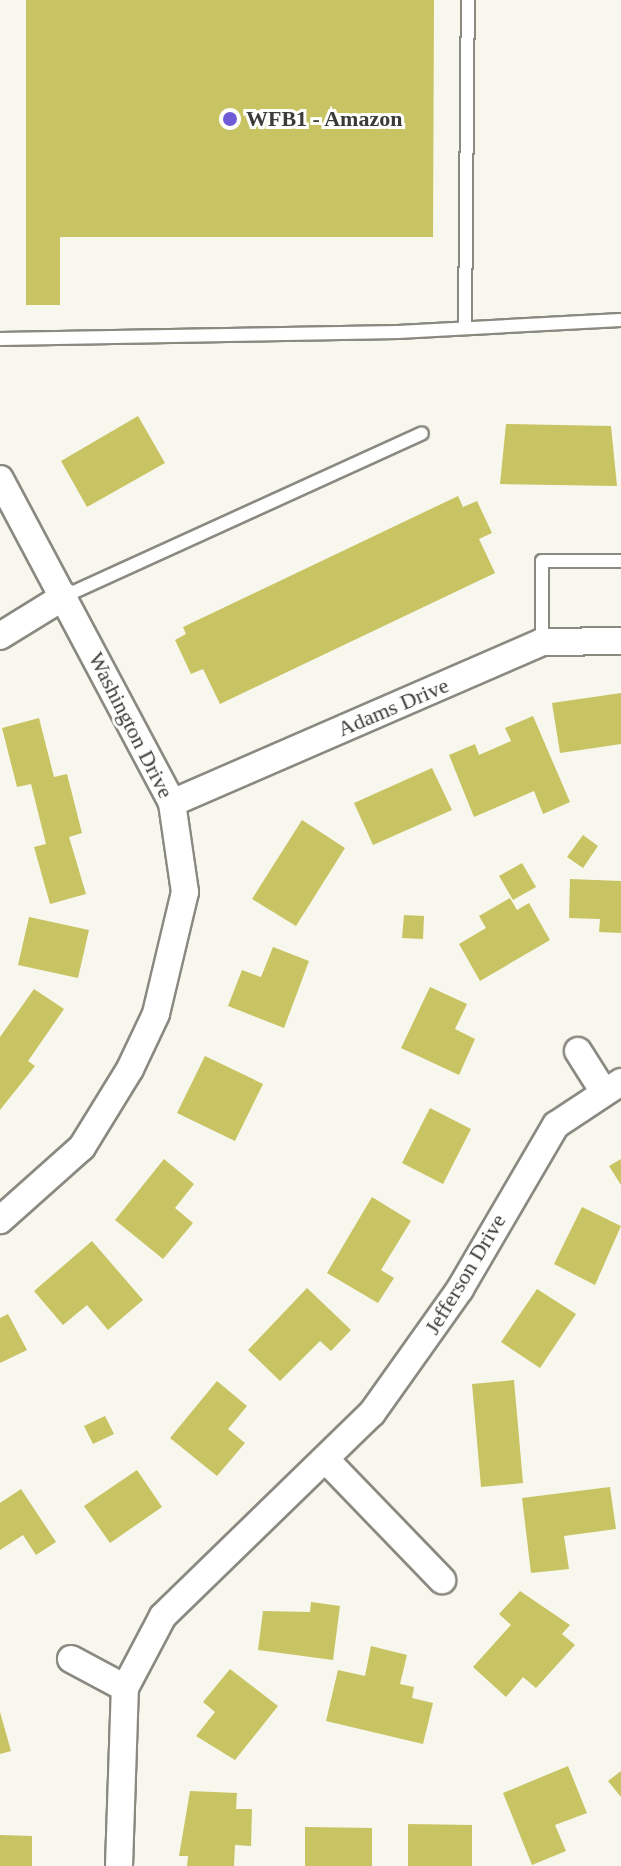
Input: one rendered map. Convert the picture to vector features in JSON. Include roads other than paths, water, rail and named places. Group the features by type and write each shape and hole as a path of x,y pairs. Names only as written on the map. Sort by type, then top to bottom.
{"street":[{"name":"Washington Drive","path":"0,479 65,596 172,803 185,892 156,1014 82,1147 0,1220"},
{"path":"0,636 65,596"},
{"name":"Adams Drive","path":"172,803 542,642 621,641"},
{"name":"Jefferson Drive","path":"119,1866 125,1688 163,1616 329,1463 460,1289 556,1125 612,1086 578,1051"},
{"path":"329,1463 442,1580"},
{"path":"71,1659 125,1688"}],"lane":[{"path":"465,327 468,0"},
{"path":"0,339 621,320"},
{"path":"65,596 422,433"},
{"path":"542,642 542,561 621,561"}],"place":[{"name":"WFB1 - Amazon","path":"230,119"}]}
